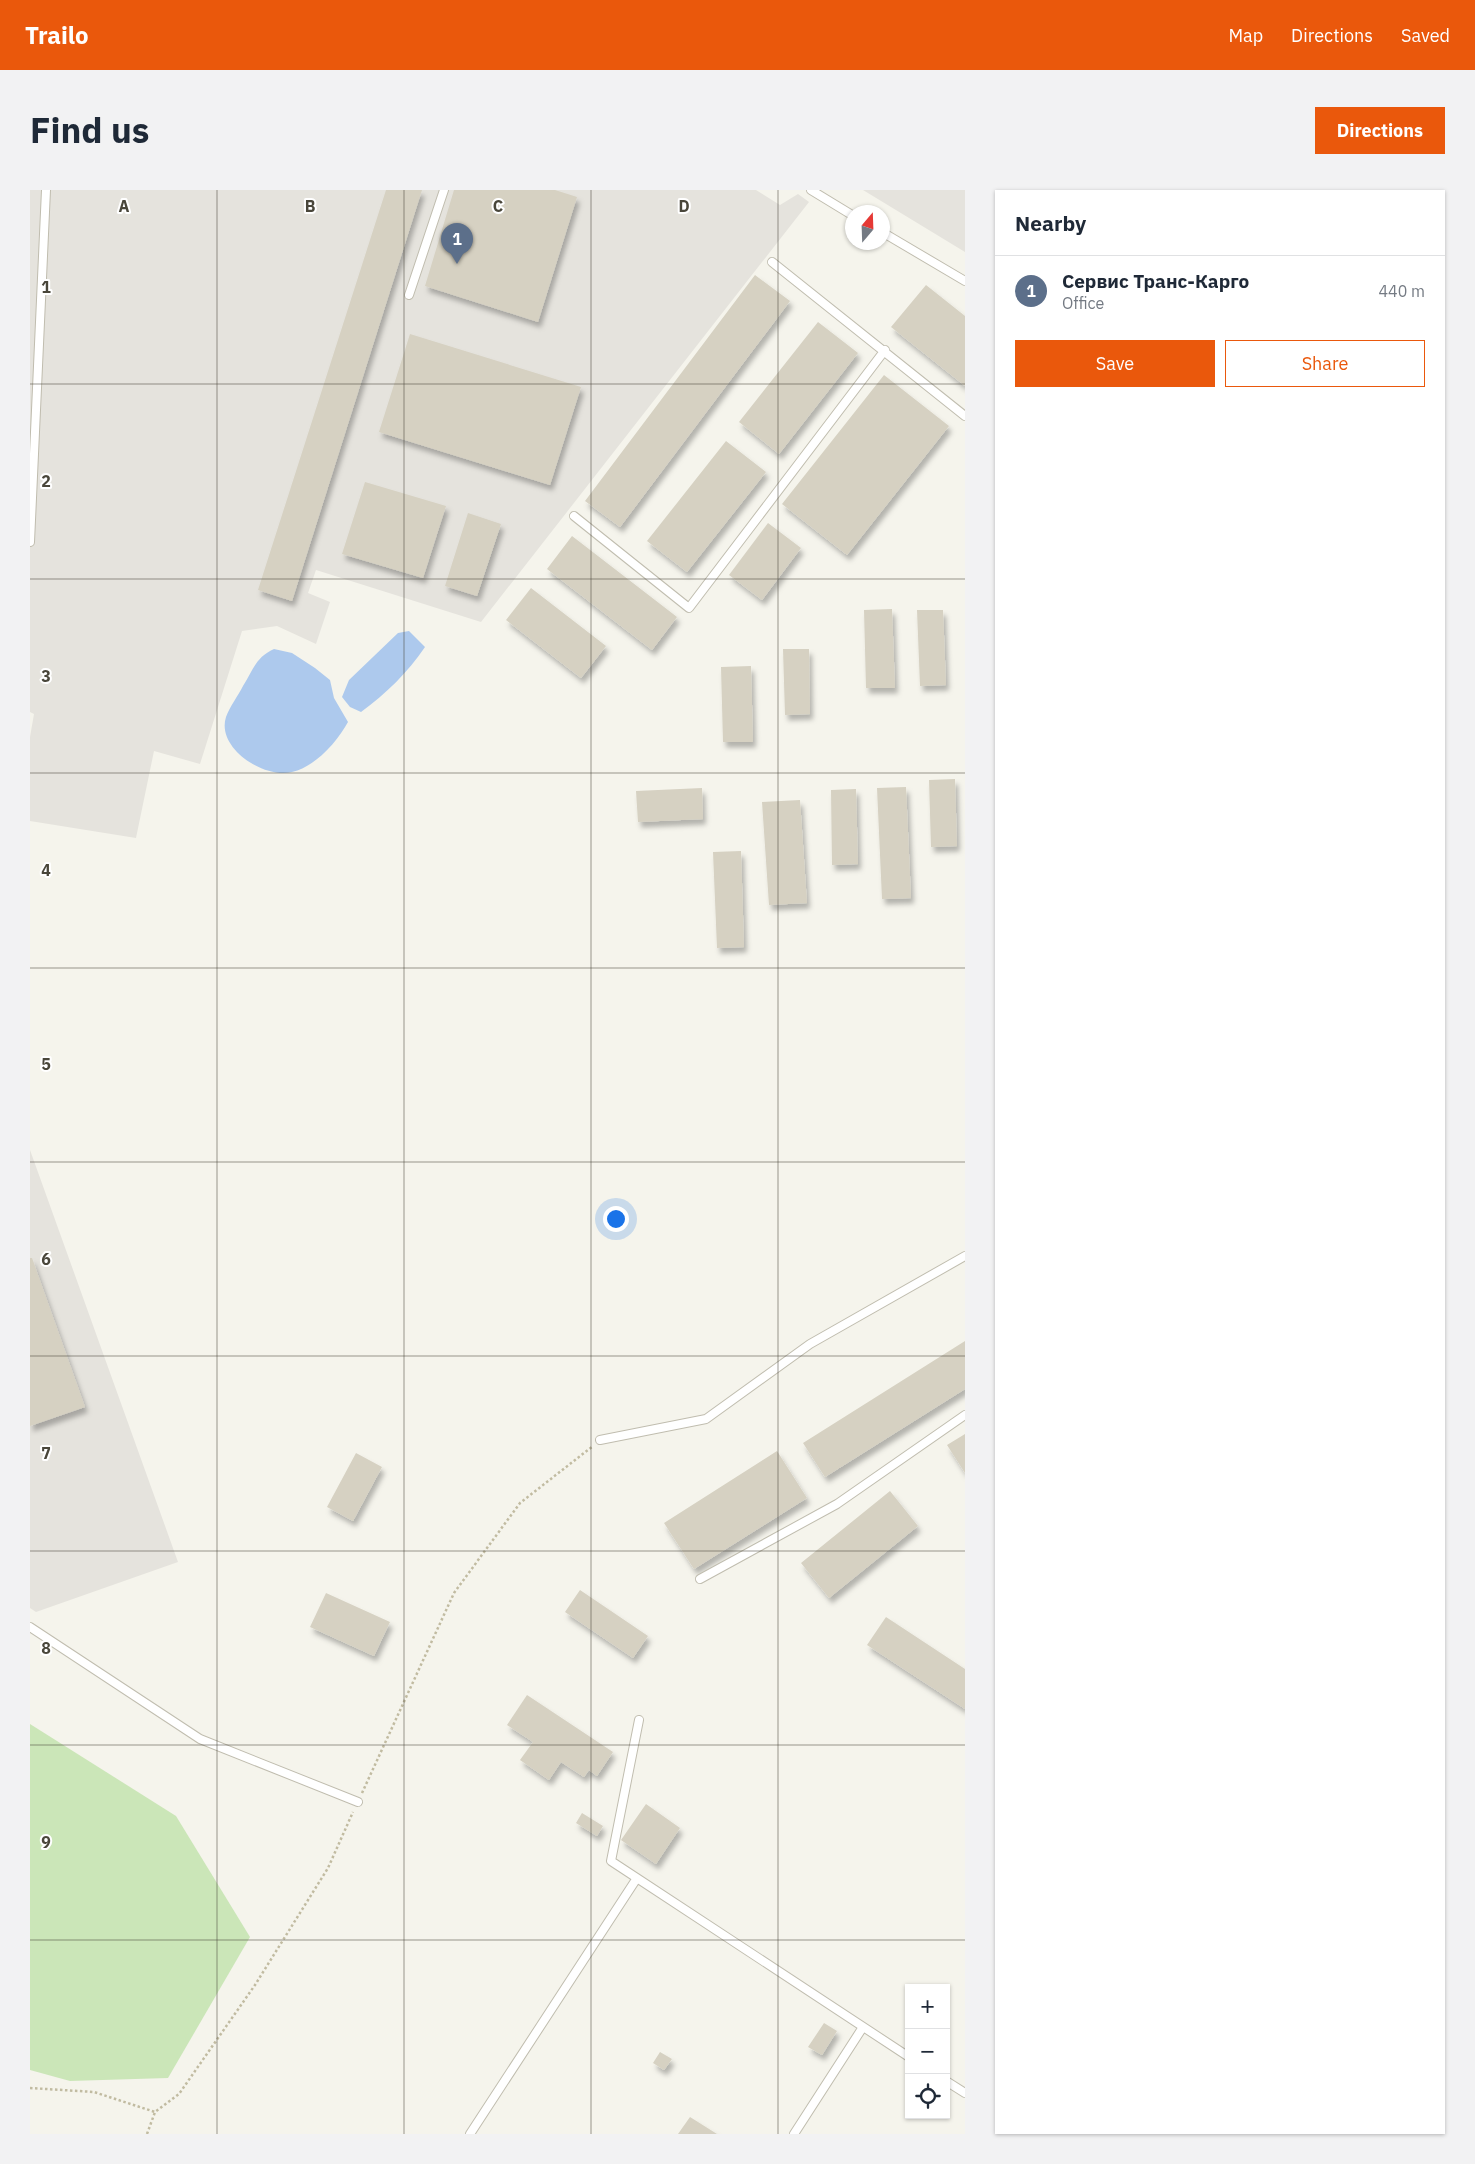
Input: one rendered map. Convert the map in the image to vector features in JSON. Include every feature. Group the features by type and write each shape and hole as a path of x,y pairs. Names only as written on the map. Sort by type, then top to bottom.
{"lane":[{"path":"30,542 46,190"},
{"path":"409,295 444,190"},
{"path":"811,190 845,211"},
{"path":"890,237 965,281"},
{"path":"772,262 885,350 965,416"},
{"path":"574,516 689,608 885,350"},
{"path":"600,1440 706,1419 810,1344 965,1256"},
{"path":"700,1579 836,1504 965,1415"},
{"path":"30,1626 200,1739 358,1802"},
{"path":"639,1720 611,1861 905,2054"},
{"path":"470,2134 638,1878"},
{"path":"794,2134 863,2027"},
{"path":"950,2084 965,2093"}],"path":[{"path":"147,2134 155,2112 178,2094 255,1985 328,1868 454,1593 520,1502 600,1440"},
{"path":"30,2088 94,2092 155,2112"}],"shaded area":[{"path":"30,190 756,190 780,205 798,194 809,202 481,622 316,570 308,593 330,602 316,644 277,626 242,631 200,764 154,751 136,838 30,821 30,737 34,714 30,712"},
{"path":"863,190 965,190 965,252 890,205"},
{"path":"30,1150 178,1562 36,1612 30,1608"}],"green space":[{"path":"30,1724 176,1816 250,1937 168,2078 70,2081 30,2070"}],"water":[{"path":"409,631 425,647 396,682 379,698 361,712 350,707 342,697 349,680 398,633"},
{"path":"274,649 292,653 330,680 334,698 348,722 338,738 324,753 309,765 292,772 268,771 245,759 228,740 225,729 226,717 252,669 263,656"}],"building":[{"path":"386,190 422,190 292,601 258,590"},
{"path":"454,190 555,190 577,197 538,322 425,286"},
{"path":"755,275 790,301 620,527 585,501"},
{"path":"926,285 965,316 965,386 891,327"},
{"path":"818,322 858,353 779,454 739,422"},
{"path":"410,334 581,387 550,485 379,432"},
{"path":"884,375 949,426 847,555 782,504"},
{"path":"726,441 766,472 687,572 647,541"},
{"path":"365,482 446,506 423,578 342,554"},
{"path":"468,513 501,524 477,596 445,586"},
{"path":"768,523 801,548 762,600 729,575"},
{"path":"572,536 677,617 652,650 547,569"},
{"path":"531,588 606,646 581,678 506,620"},
{"path":"892,609 895,688 866,688 864,610"},
{"path":"917,610 943,610 946,685 920,686"},
{"path":"783,649 809,649 810,714 785,715"},
{"path":"751,666 753,742 723,742 721,667"},
{"path":"955,779 957,846 931,847 929,780"},
{"path":"906,787 911,898 882,899 877,788"},
{"path":"702,788 703,819 638,822 636,791"},
{"path":"856,789 858,864 832,865 831,790"},
{"path":"800,800 807,903 769,905 762,802"},
{"path":"741,851 744,947 717,948 713,852"},
{"path":"30,1258 32,1258 85,1407 30,1426"},
{"path":"965,1341 965,1389 825,1477 803,1443"},
{"path":"965,1434 965,1473 947,1445"},
{"path":"777,1451 807,1498 694,1569 664,1523"},
{"path":"356,1453 382,1467 353,1521 327,1507"},
{"path":"890,1491 918,1526 829,1598 801,1563"},
{"path":"580,1590 648,1636 633,1658 565,1612"},
{"path":"326,1593 390,1622 374,1656 310,1627"},
{"path":"886,1617 965,1669 965,1709 867,1645"},
{"path":"527,1695 613,1752 597,1776 589,1770 584,1777 561,1762 549,1780 520,1760 533,1742 507,1725"},
{"path":"646,1804 680,1828 656,1864 621,1840"},
{"path":"582,1813 603,1826 597,1836 576,1823"},
{"path":"824,2023 837,2031 822,2055 808,2047"},
{"path":"660,2052 672,2059 664,2070 653,2063"},
{"path":"690,2117 717,2134 678,2134"}],"place":[{"name":"Сервис Транс-Карго","path":"457,264"}]}
